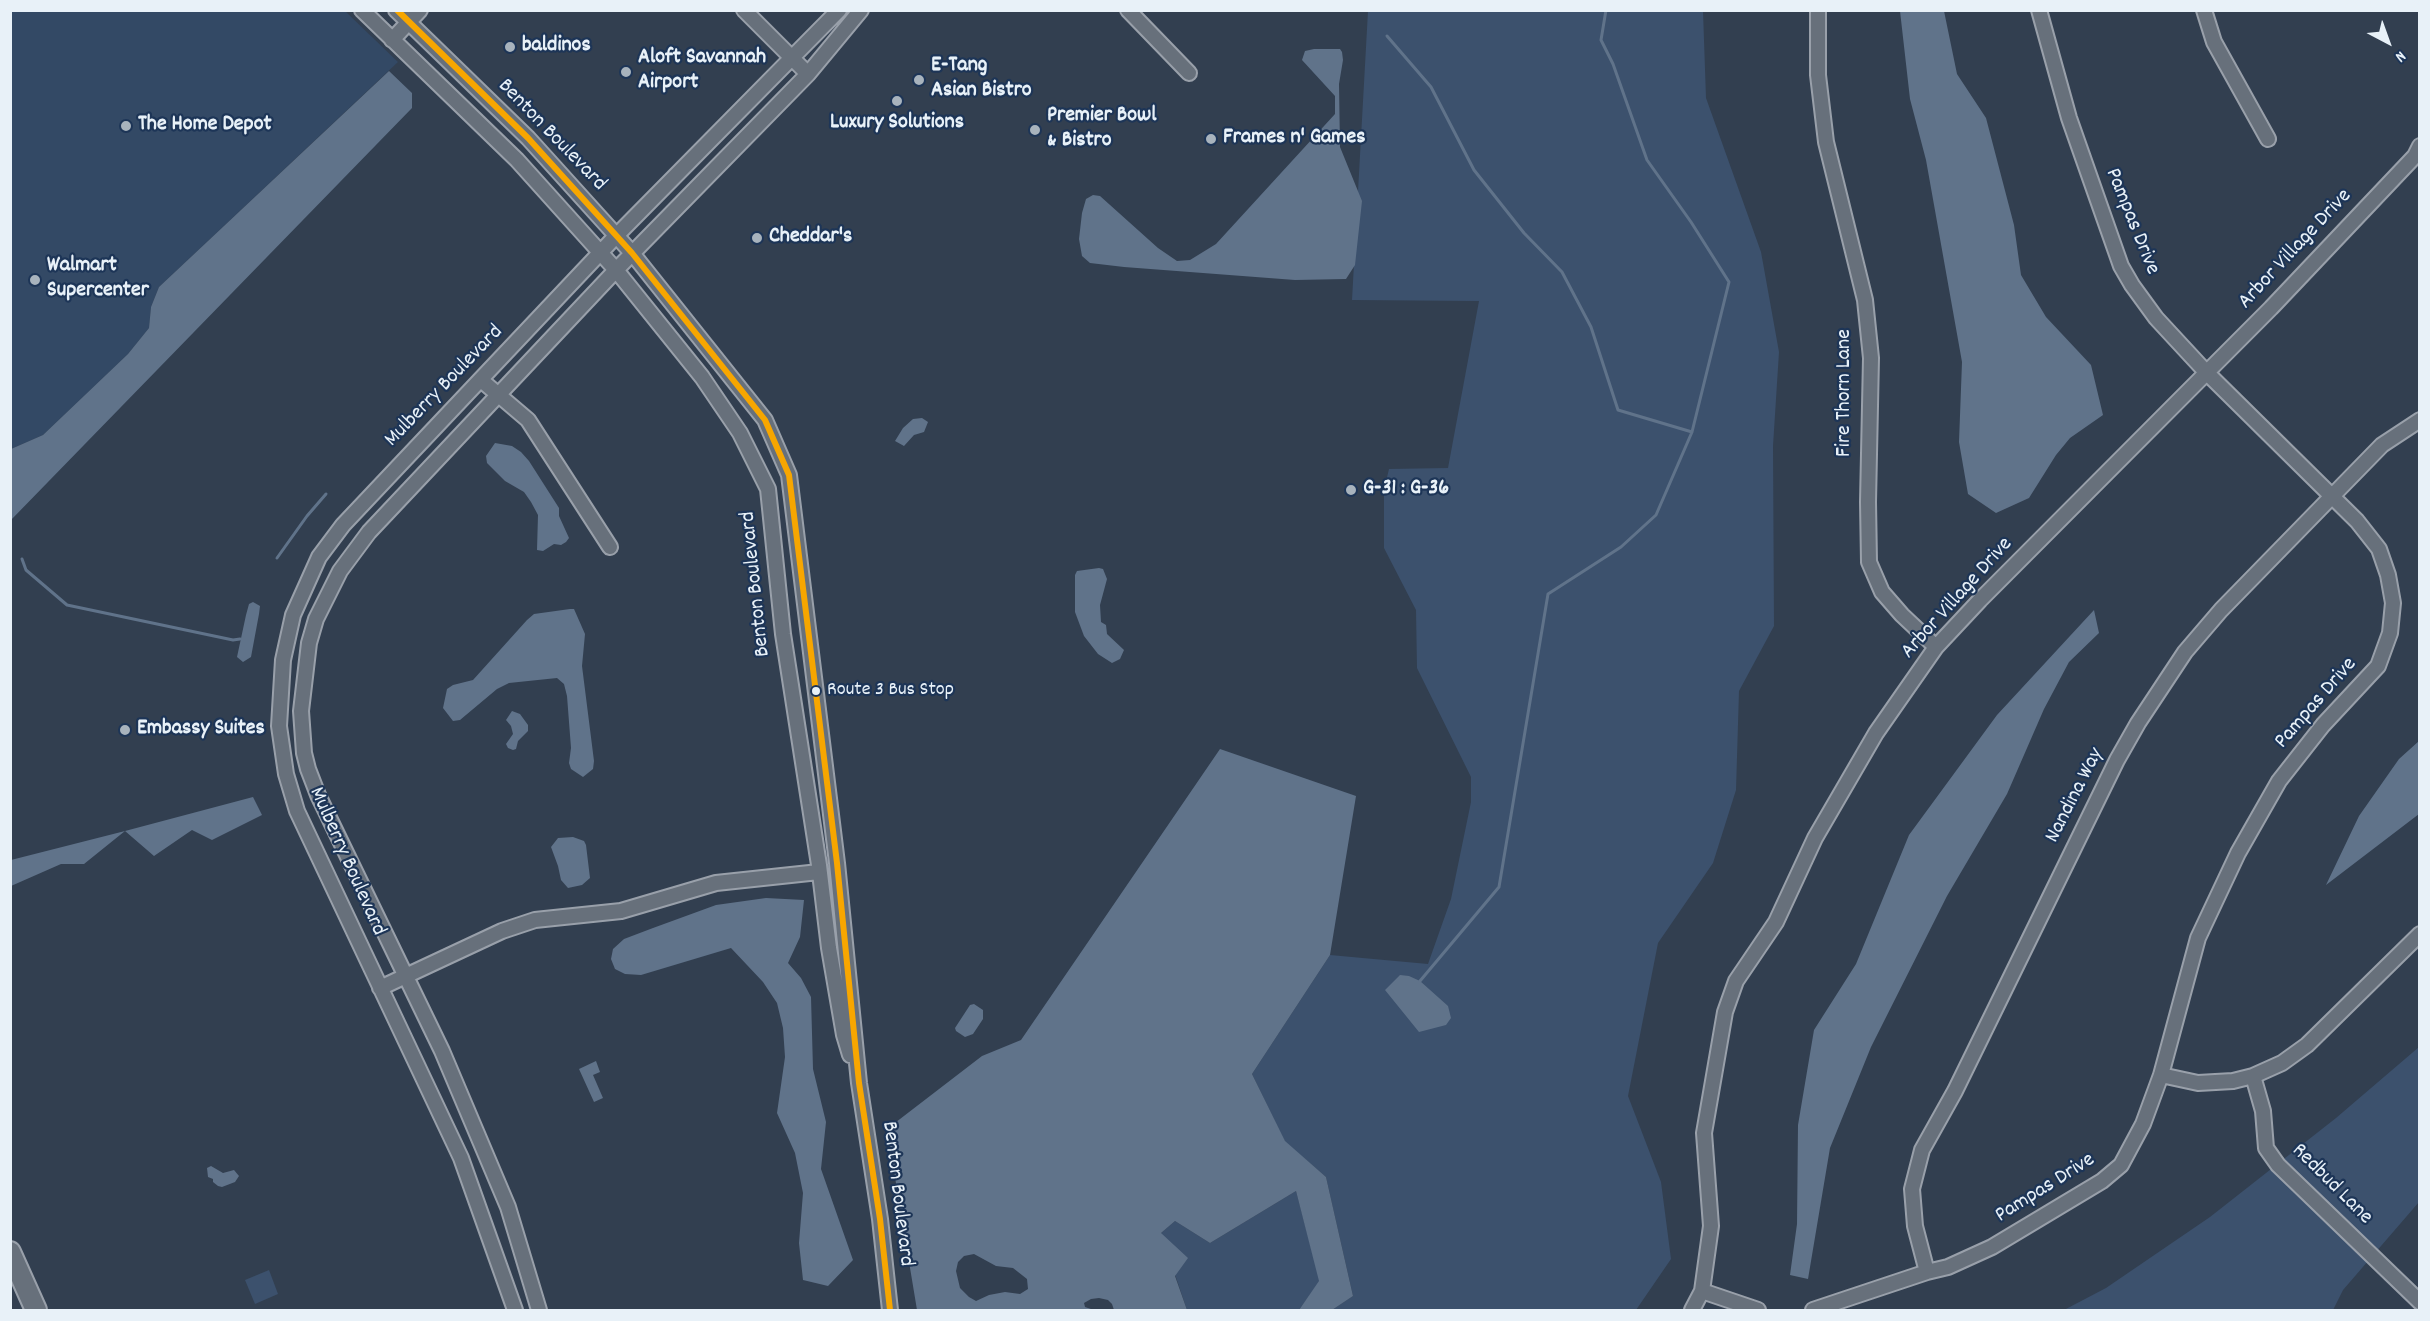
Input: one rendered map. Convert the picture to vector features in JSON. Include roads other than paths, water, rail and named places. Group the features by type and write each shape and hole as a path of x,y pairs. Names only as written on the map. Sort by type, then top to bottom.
{"highway":[{"path":"10,1252 36,1311"}],"street":[{"name":"Benton Boulevard","path":"362,10 517,160 616,270 702,377 740,433 768,489 783,634 829,948 844,1035 859,1083"},
{"name":"Benton Boulevard","path":"396,10 528,138 632,253 765,420 789,475 837,863 859,1083 880,1219 890,1311"},
{"path":"392,40 420,10"},
{"path":"744,10 808,74"},
{"name":"Mulberry Boulevard","path":"515,1311 460,1158 309,838 286,774 279,726 283,660 293,615 302,592 330,541 343,525 616,236 839,10"},
{"name":"Mulberry Boulevard","path":"540,1311 508,1207 442,1051 318,795 308,769 304,753 301,711 309,643 316,619 340,571 369,532 632,253 808,74 861,10"},
{"path":"1128,10 1188,72"},
{"name":"Fire Thorn Lane","path":"1818,10 1818,78 1826,142 1865,300 1871,358 1869,562 1882,592 1902,615 1936,647"},
{"name":"Pampas Drive","path":"1813,1311 1948,1267 1992,1247 2108,1176 2121,1165 2139,1132 2161,1075 2198,938 2238,853 2279,781 2323,725 2378,666 2387,643 2393,603 2388,575 2379,549 2357,521 2206,372 2156,318 2135,291 2121,266 2069,118 2039,10"},
{"path":"2204,10 2214,42 2268,139"},
{"name":"Arbor Village Drive","path":"1692,1311 1702,1291 1711,1226 1704,1133 1728,1003 1736,981 1776,922 1815,838 1876,733 1936,647 2206,372 2271,309 2415,156 2420,146"},
{"path":"481,380 528,420 610,547"},
{"name":"Nandina Way","path":"1927,1272 1915,1226 1912,1189 1922,1150 1955,1091 2117,760 2149,704 2185,652 2221,610 2382,445 2420,420"},
{"path":"380,988 502,931 535,920 621,911 716,883 819,872"},
{"path":"2161,1075 2198,1083 2233,1082 2253,1077 2298,1053 2420,934"},
{"name":"Redbud Lane","path":"2253,1077 2263,1111 2266,1148 2278,1165 2420,1302"},
{"path":"1702,1291 1758,1311"}],"waterway":[{"path":"1387,36 1431,87 1474,170 1524,233 1562,272 1591,327 1618,410 1692,432 1729,282 1691,222 1647,160 1613,64 1601,40 1606,10"},
{"path":"1420,981 1499,887 1548,594 1621,547 1656,515 1692,432"},
{"path":"277,558 326,494"},
{"path":"22,559 26,570 67,605 233,640 240,639"}],"place":[{"name":"baldinos","path":"510,47"},
{"name":"Aloft Savannah Airport","path":"626,72"},
{"name":"E-Tang Asian Bistro","path":"919,80"},
{"name":"Luxury Solutions","path":"897,101"},
{"name":"The Home Depot","path":"126,126"},
{"name":"Premier Bowl & Bistro","path":"1035,130"},
{"name":"Frames n' Games","path":"1211,139"},
{"name":"Cheddar's","path":"757,238"},
{"name":"Walmart Supercenter","path":"35,280"},
{"name":"G-31 : G-36","path":"1351,490"},
{"name":"Route 3 Bus Stop","path":"816,691"},
{"name":"Embassy Suites","path":"125,730"}]}
